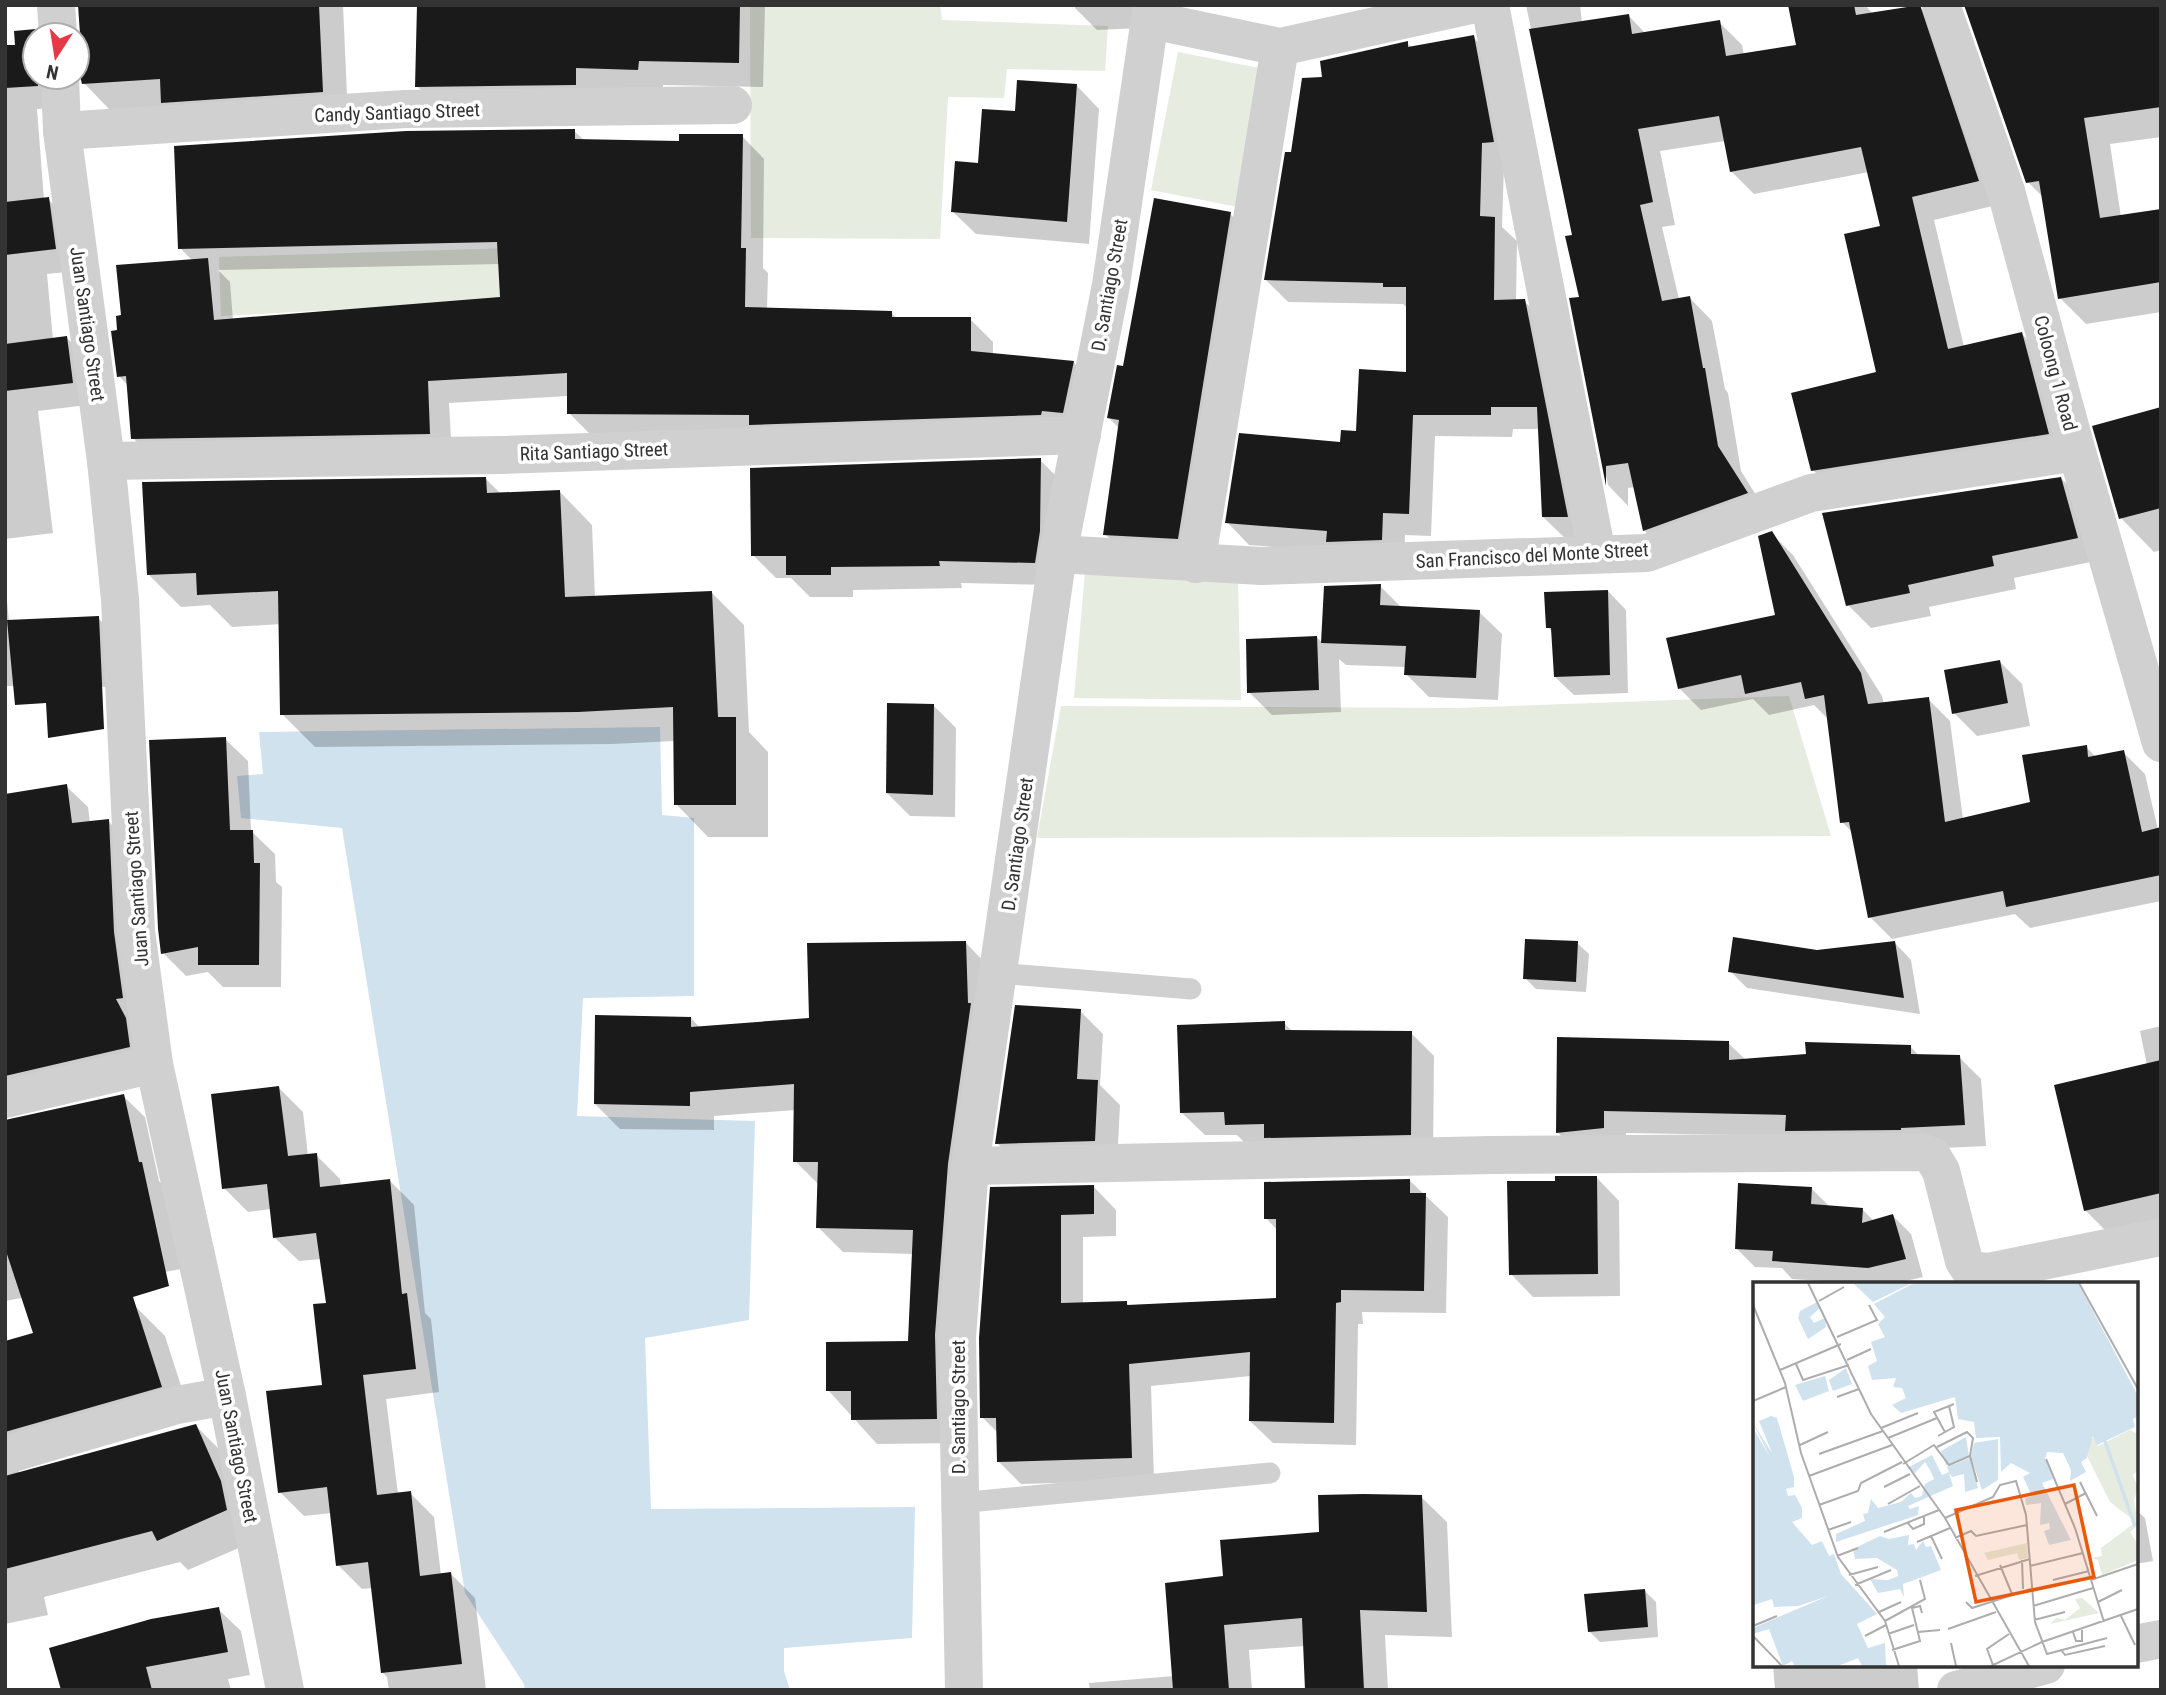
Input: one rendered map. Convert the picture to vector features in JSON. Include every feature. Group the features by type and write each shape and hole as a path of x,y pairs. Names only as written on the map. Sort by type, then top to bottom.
{"street":[{"path":"1151,13 1280,47 1471,5"},
{"path":"1490,5 1597,554"},
{"name":"Coloong 1 Road","path":"1941,5 2006,191 2077,452 2149,660 2161,743"},
{"name":"D. Santiago Street","path":"964,1690 957,1336 970,1167 1058,554 1111,285 1151,13"},
{"path":"1196,564 1280,47"},
{"name":"Juan Santiago Street","path":"61,91 62,131 106,461 120,599 135,931 155,1064 227,1396 285,1690"},
{"name":"Candy Santiago Street","path":"62,131 405,109 733,105"},
{"name":"Rita Santiago Street","path":"106,461 516,454 1082,435"},
{"name":"San Francisco del Monte Street","path":"1058,554 1261,566 1647,553 1811,493 2077,452"},
{"path":"5,1099 155,1064"},
{"path":"970,1167 1492,1155 1921,1152 1932,1156 1941,1171 1964,1261 1970,1270 1988,1272 2161,1237"},
{"path":"5,1455 177,1405 227,1396"},
{"path":"2138,1644 2161,1639"},
{"path":"1956,1690 2009,1682 2042,1667"}],"lane":[{"path":"998,973 1191,989"},
{"path":"959,1503 1270,1473"}],"shaded area":[{"path":"750,5 940,5 942,20 1108,26 1105,71 1007,69 1004,98 948,97 940,239 751,238"},
{"path":"1178,52 1264,69 1238,207 1151,190"},
{"path":"603,245 602,296 221,316 219,257"},
{"path":"1085,572 1238,581 1241,700 1074,698"},
{"path":"1789,696 1831,836 1037,838 1061,706 1457,708"}],"water":[{"path":"660,727 662,815 694,818 694,996 583,998 577,1116 755,1121 749,1320 645,1338 651,1509 915,1507 912,1638 784,1648 784,1671 790,1690 525,1690 524,1684 465,1593 342,828 241,818 237,776 263,774 259,732"}],"building":[{"path":"78,5 319,5 323,92 161,103 160,79 91,83 91,21 79,21"},
{"path":"417,5 740,5 739,63 639,61 638,70 576,68 576,85 415,87"},
{"path":"1788,5 1854,5 1856,15 1920,5 1979,181 1912,197 1948,349 2022,332 2049,434 1811,471 1791,393 1876,372 1844,234 1880,226 1861,147 1730,172 1719,116 1638,129 1653,202 1640,205 1662,301 1690,296 1718,446 1748,493 1643,531 1628,463 1606,466 1606,486 1569,298 1579,297 1565,236 1572,235 1529,29 1629,14 1632,34 1720,20 1726,56 1796,45"},
{"path":"1964,5 2161,5 2161,107 2084,118 2100,218 2161,209 2161,282 2058,299 2039,181 2026,183"},
{"path":"21,30 21,87 5,88 5,45 15,45 14,31"},
{"path":"1474,35 1494,142 1482,143 1480,216 1495,217 1494,300 1525,299 1568,517 1542,517 1537,407 1491,407 1491,415 1413,415 1409,514 1383,513 1382,540 1326,542 1327,531 1225,523 1239,433 1340,442 1341,430 1356,431 1359,369 1406,372 1406,287 1383,287 1383,283 1264,280 1285,152 1291,152 1302,78 1322,77 1320,61 1408,41 1408,47"},
{"path":"1017,80 1077,84 1067,222 951,212 955,161 978,163 982,109 1015,111"},
{"path":"575,129 575,139 679,141 679,134 743,134 741,248 746,248 745,307 892,311 892,317 971,317 971,351 1074,361 1063,413 1042,411 1041,415 749,425 749,415 567,414 567,373 428,381 430,434 131,439 126,376 117,377 111,331 117,330 116,316 121,315 116,265 208,258 214,320 500,297 497,242 178,249 174,146 406,131"},
{"path":"49,197 56,249 5,255 5,202"},
{"path":"1154,198 1231,212 1178,539 1103,535 1119,420 1107,418 1117,365 1123,366"},
{"path":"67,336 73,383 5,391 5,344"},
{"path":"2161,407 2161,508 2119,519 2092,426"},
{"path":"1041,458 1040,531 1035,563 939,561 940,566 831,567 831,575 786,575 786,556 751,556 750,468"},
{"path":"486,477 487,493 560,490 565,597 712,591 718,717 736,717 736,805 674,805 673,707 578,712 280,715 278,591 197,595 196,573 147,575 142,482"},
{"path":"2061,477 2078,538 1992,556 1994,566 1908,585 1910,593 1846,606 1822,513"},
{"path":"1772,531 1861,673 1868,704 1929,697 1945,822 2030,802 2022,755 2087,745 2088,757 2124,750 2142,832 2161,827 2161,875 2006,907 2003,891 1868,918 1849,822 1840,823 1824,695 1805,699 1801,682 1745,694 1741,675 1678,689 1666,638 1775,615 1758,536"},
{"path":"1381,584 1380,605 1480,610 1476,678 1404,675 1406,646 1321,643 1324,586"},
{"path":"1608,590 1610,675 1554,677 1551,628 1546,628 1544,592"},
{"path":"99,616 104,729 48,738 46,703 15,705 7,620"},
{"path":"1317,636 1319,690 1247,693 1246,639"},
{"path":"2000,660 2008,703 1952,714 1944,670"},
{"path":"887,703 934,704 933,795 886,793"},
{"path":"226,737 230,830 253,830 254,863 260,863 259,965 198,965 198,947 161,954 149,740"},
{"path":"67,784 72,823 109,819 114,932 123,998 116,999 126,1018 130,1047 5,1076 5,794"},
{"path":"1733,937 1817,950 1895,941 1904,998 1728,972"},
{"path":"1525,939 1578,941 1576,982 1523,979"},
{"path":"966,941 968,1003 971,1003 948,1164 935,1335 937,1419 851,1420 851,1391 826,1391 826,1342 908,1341 913,1230 816,1228 818,1162 793,1162 794,1084 690,1092 690,1106 594,1104 595,1015 691,1017 691,1027 809,1018 807,943"},
{"path":"1015,1005 1081,1009 1077,1079 1098,1080 1095,1141 995,1144"},
{"path":"1285,1021 1285,1030 1412,1031 1411,1135 1264,1138 1264,1124 1225,1125 1224,1112 1180,1113 1177,1025"},
{"path":"1557,1037 1729,1041 1729,1060 1806,1054 1805,1042 1911,1045 1911,1054 1960,1055 1965,1125 1901,1130 1785,1131 1786,1115 1604,1111 1604,1128 1556,1133"},
{"path":"2161,1060 2161,1193 2084,1211 2054,1085"},
{"path":"279,1086 288,1156 317,1153 320,1187 390,1179 402,1294 407,1293 416,1369 363,1375 377,1495 411,1491 420,1576 451,1572 462,1664 381,1673 368,1562 336,1566 327,1487 278,1493 266,1391 322,1385 313,1304 326,1303 316,1233 273,1238 267,1184 222,1189 211,1094"},
{"path":"124,1094 169,1286 133,1297 162,1387 5,1432 5,1341 33,1333 5,1248 5,1120"},
{"path":"1555,1176 1597,1176 1598,1274 1509,1275 1507,1181 1555,1181"},
{"path":"1410,1179 1410,1193 1426,1193 1424,1291 1341,1290 1341,1302 1336,1303 1334,1423 1249,1421 1250,1352 1129,1364 1132,1458 997,1462 996,1418 980,1418 979,1338 990,1187 1094,1185 1094,1214 1061,1215 1061,1303 1127,1301 1127,1305 1276,1298 1276,1219 1264,1219 1264,1182"},
{"path":"1738,1183 1812,1187 1811,1204 1863,1208 1862,1223 1893,1214 1906,1259 1868,1268 1772,1261 1773,1251 1735,1249"},
{"path":"196,1424 221,1481 227,1510 157,1541 152,1531 5,1569 5,1476"},
{"path":"1318,1495 1422,1495 1427,1612 1360,1610 1364,1690 1305,1690 1302,1618 1224,1625 1229,1690 1173,1690 1165,1583 1223,1576 1220,1540 1319,1532"},
{"path":"1645,1589 1648,1627 1588,1632 1584,1594"},
{"path":"219,1607 228,1652 146,1667 152,1690 61,1690 49,1648 151,1619"}]}
